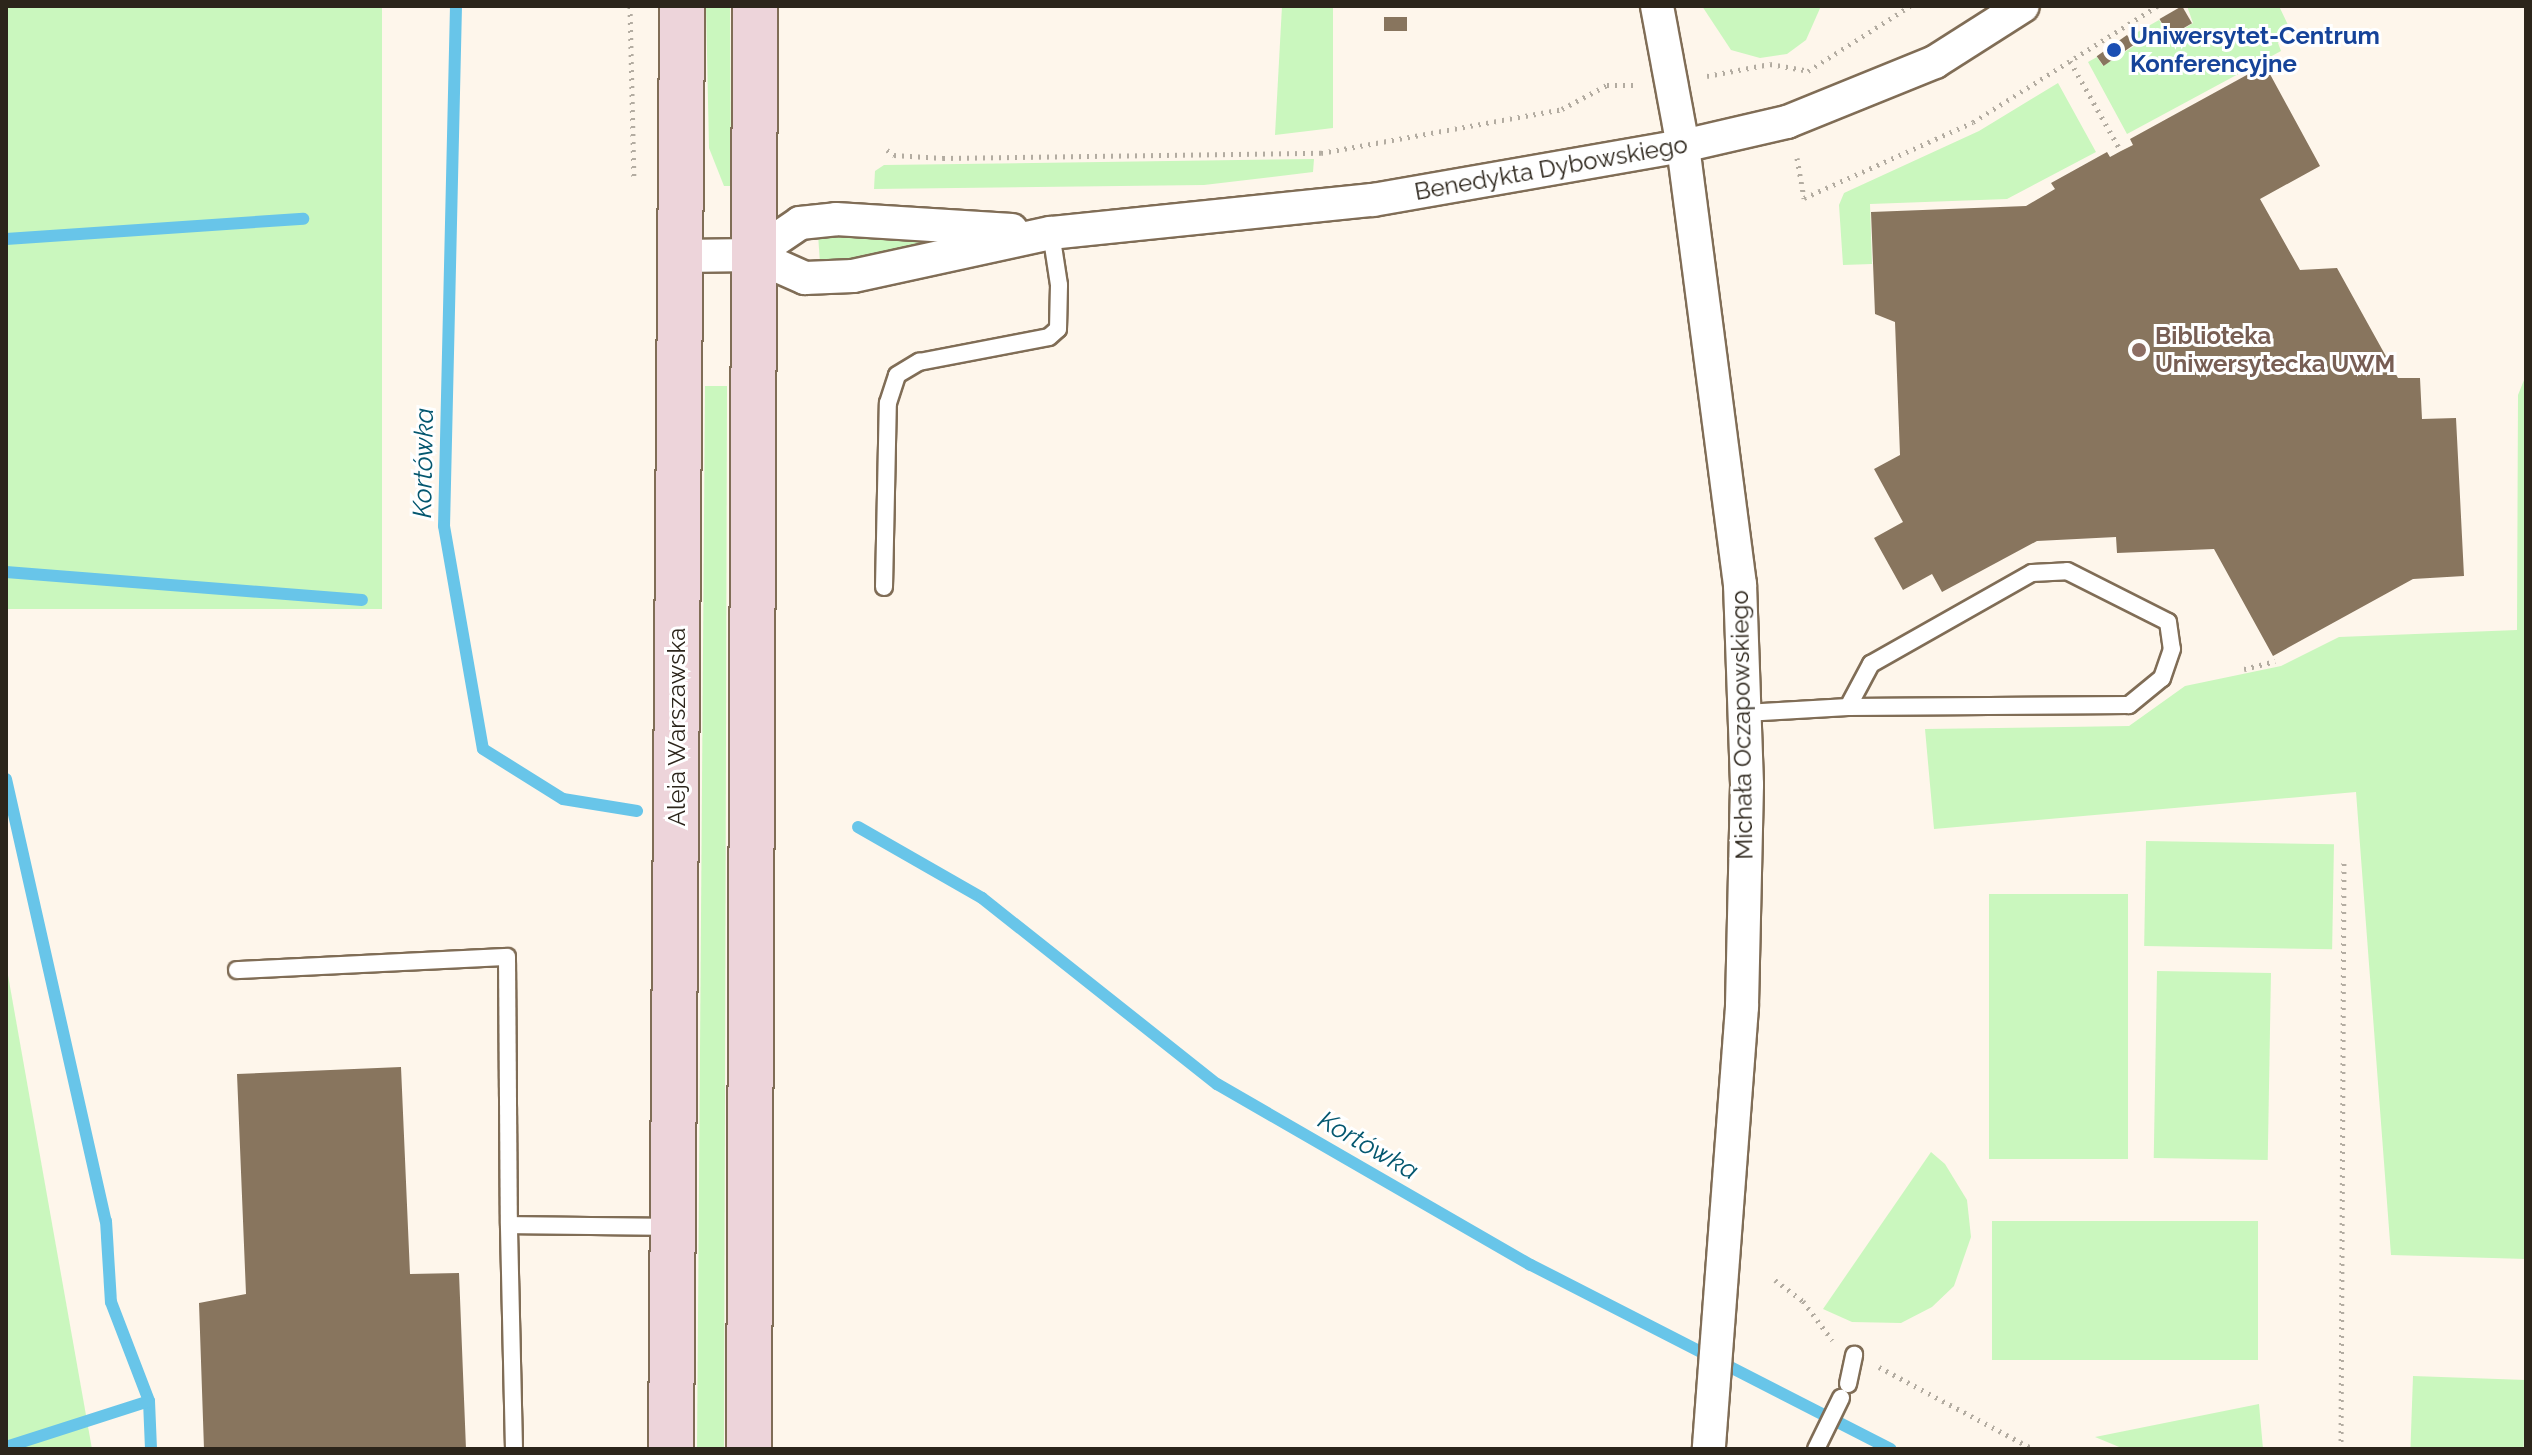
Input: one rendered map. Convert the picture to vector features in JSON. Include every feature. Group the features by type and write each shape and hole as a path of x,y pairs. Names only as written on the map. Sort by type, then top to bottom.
{"main road":[{"name":"Aleja Warszawska","path":"671,1449 682,6"},
{"path":"749,1449 755,6"}],"street":[{"name":"Michała Oczapowskiego","path":"1657,6 1683,146 1740,584 1745,713 1742,1007 1709,1449"},
{"name":"Benedykta Dybowskiego","path":"682,256 753,255 805,278 853,276 1051,233 1373,200 1683,146 1787,122 1922,68 2023,6"},
{"name":"Benedykta Dybowskiego","path":"753,255 800,223 836,219 1051,233"}],"lane":[{"path":"884,587 888,403 897,375 919,362 1049,337 1058,329 1059,285 1051,233"},
{"path":"1745,713 1848,707 2129,705 2162,678 2172,649 2168,622 2067,571 2032,573 1871,664 1848,707"},
{"path":"237,970 507,957 514,1449"},
{"path":"509,1225 673,1227"},
{"path":"1816,1448 1845,1391 1854,1355"}],"path":[{"path":"887,150 894,155 943,158 1321,153 1562,109 1607,85 1671,85 1770,64 1808,71 1910,6"},
{"path":"1796,153 1804,198 1973,122 2157,6"},
{"path":"2070,61 2121,151"},
{"path":"2244,669 2275,661"},
{"path":"2341,1449 2344,859"},
{"path":"1775,1280 1803,1301 1835,1344 2033,1449"}],"green space":[{"path":"6,6 382,6 382,609 6,609"},
{"path":"706,6 730,6 731,186 724,186 709,148"},
{"path":"1282,6 1333,6 1333,128 1275,135"},
{"path":"1702,6 1821,6 1806,40 1787,54 1760,58 1731,50"},
{"path":"2187,6 2279,6 2288,25 2278,43 2281,51 2127,134 2088,62 2097,57 2103,66 2134,46 2129,37 2159,20 2171,37 2193,23"},
{"path":"2058,83 2096,152 2007,199 1870,204 1872,264 1843,265 1839,205 1844,193 1979,131"},
{"path":"1314,159 1313,172 1204,185 874,189 875,171 884,165"},
{"path":"1007,233 848,264 820,263 818,234"},
{"path":"2526,375 2526,1259 2391,1255 2356,792 1934,829 1925,729 2129,726 2185,686 2281,666 2339,637 2517,630 2518,395"},
{"path":"705,386 727,386 724,1449 697,1449"},
{"path":"2146,841 2334,844 2332,949 2144,946"},
{"path":"1989,894 2128,894 2128,1159 1989,1159"},
{"path":"6,964 92,1449 6,1449"},
{"path":"2157,971 2271,973 2268,1160 2154,1158"},
{"path":"1931,1152 1945,1164 1967,1200 1971,1237 1954,1286 1932,1307 1901,1323 1852,1322 1823,1309"},
{"path":"1992,1221 2258,1221 2258,1360 1992,1360"},
{"path":"2413,1376 2526,1380 2524,1449 2410,1449"},
{"path":"2259,1404 2263,1449 2124,1449 2095,1437"}],"building":[{"path":"2182,6 2192,23 2169,36 2159,19"},
{"path":"1384,17 1407,17 1407,31 1384,31"},
{"path":"2127,35 2134,45 2104,66 2097,56"},
{"name":"Biblioteka Uniwersytecka UWM","path":"2265,65 2320,166 2260,199 2300,270 2337,268 2398,378 2420,378 2422,419 2456,418 2464,576 2413,579 2273,656 2214,549 2117,553 2116,537 2037,541 1942,592 1932,574 1903,590 1874,538 1903,522 1874,469 1900,455 1895,322 1875,314 1871,212 2026,206 2055,189 2051,183 2107,152 2110,157 2133,145 2130,139"},
{"path":"401,1067 410,1274 459,1273 466,1449 204,1449 199,1303 246,1294 237,1074"}],"waterway":[{"name":"Kortówka","path":"456,6 444,526 483,749 563,799 637,811"},
{"path":"6,239 303,219"},
{"path":"6,572 362,600"},
{"path":"6,779 106,1221 111,1302 149,1401 151,1449"},
{"name":"Kortówka","path":"858,827 982,898 1217,1084 1531,1265 1891,1449"},
{"path":"6,1447 149,1401"}],"place":[{"name":"Uniwersytet-Centrum Konferencyjne","path":"2114,50"},
{"name":"Biblioteka Uniwersytecka UWM","path":"2139,350"}]}
